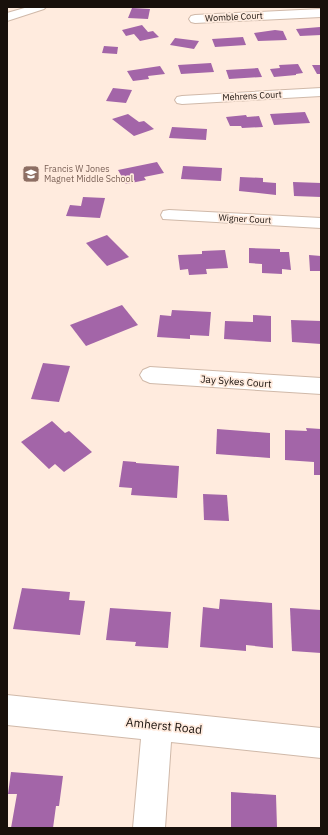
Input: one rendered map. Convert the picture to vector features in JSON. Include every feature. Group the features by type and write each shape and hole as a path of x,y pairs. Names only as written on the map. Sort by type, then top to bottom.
{"street":[{"path":"7,17 38,7"},
{"name":"Womble Court","path":"195,19 321,13"},
{"name":"Mehrens Court","path":"182,100 321,92"},
{"name":"Wigner Court","path":"169,215 321,222"},
{"name":"Jay Sykes Court","path":"150,376 321,386"},
{"name":"Amherst Road","path":"7,710 321,743"},
{"path":"149,828 157,725"}],"building":[{"path":"132,8 150,9 148,19 128,18"},
{"path":"142,25 148,32 153,31 159,37 140,41 134,34 126,36 122,30"},
{"path":"320,27 321,35 300,36 296,29"},
{"path":"275,30 283,31 287,40 258,41 254,33"},
{"path":"243,37 246,45 215,47 212,39"},
{"path":"175,38 199,41 194,49 170,45"},
{"path":"104,46 118,47 117,54 102,53"},
{"path":"211,63 214,72 181,74 178,65"},
{"path":"298,64 303,73 296,75 274,77 270,69 280,68 279,65"},
{"path":"312,65 321,65 321,74 317,74"},
{"path":"160,66 165,74 148,76 149,79 133,81 127,71"},
{"path":"258,68 262,77 229,79 226,70"},
{"path":"113,88 132,90 126,103 106,101"},
{"path":"305,112 310,123 274,125 270,114"},
{"path":"128,114 139,122 144,121 154,129 134,136 112,119"},
{"path":"246,115 247,117 259,116 263,127 242,128 241,126 230,126 226,117"},
{"path":"172,127 207,129 206,140 169,138"},
{"path":"157,162 164,173 144,177 146,180 126,184 118,170"},
{"path":"183,166 222,168 221,181 181,179"},
{"path":"240,177 263,178 263,182 276,183 276,195 239,191"},
{"path":"293,182 321,183 321,197 294,196"},
{"path":"83,197 105,198 100,218 66,216 70,205 81,206"},
{"path":"107,235 129,257 107,266 86,243"},
{"path":"249,248 280,249 280,252 289,252 291,270 282,269 282,274 262,273 262,264 249,263"},
{"path":"225,250 228,268 206,269 207,274 189,275 188,269 180,270 178,255 202,254 202,251"},
{"path":"309,255 321,256 321,271 310,271"},
{"path":"122,305 138,325 86,346 70,325"},
{"path":"172,310 211,312 209,336 190,335 190,339 157,337 160,315 171,316"},
{"path":"253,315 271,316 271,342 224,339 225,321 253,322"},
{"path":"291,320 321,321 321,344 292,342"},
{"path":"43,363 70,366 59,402 31,399"},
{"path":"52,421 65,433 69,431 92,452 64,472 55,464 49,469 21,442"},
{"path":"306,428 321,429 321,475 314,475 314,462 285,460 285,430 307,431"},
{"path":"217,429 270,433 270,458 216,454"},
{"path":"123,461 179,466 177,498 131,495 132,488 119,487"},
{"path":"203,494 227,495 229,521 204,520"},
{"path":"22,588 70,592 69,600 85,601 80,635 13,629"},
{"path":"220,599 272,603 273,648 246,645 246,651 200,647 203,607 219,609"},
{"path":"110,608 171,612 168,648 135,646 136,642 106,640"},
{"path":"290,608 321,610 321,653 292,651"},
{"path":"11,772 63,776 59,806 56,806 53,828 11,828 17,794 8,794"},
{"path":"231,792 276,795 277,828 231,828"}],"place":[{"name":"Francis W Jones Magnet Middle School","path":"31,174"}]}
